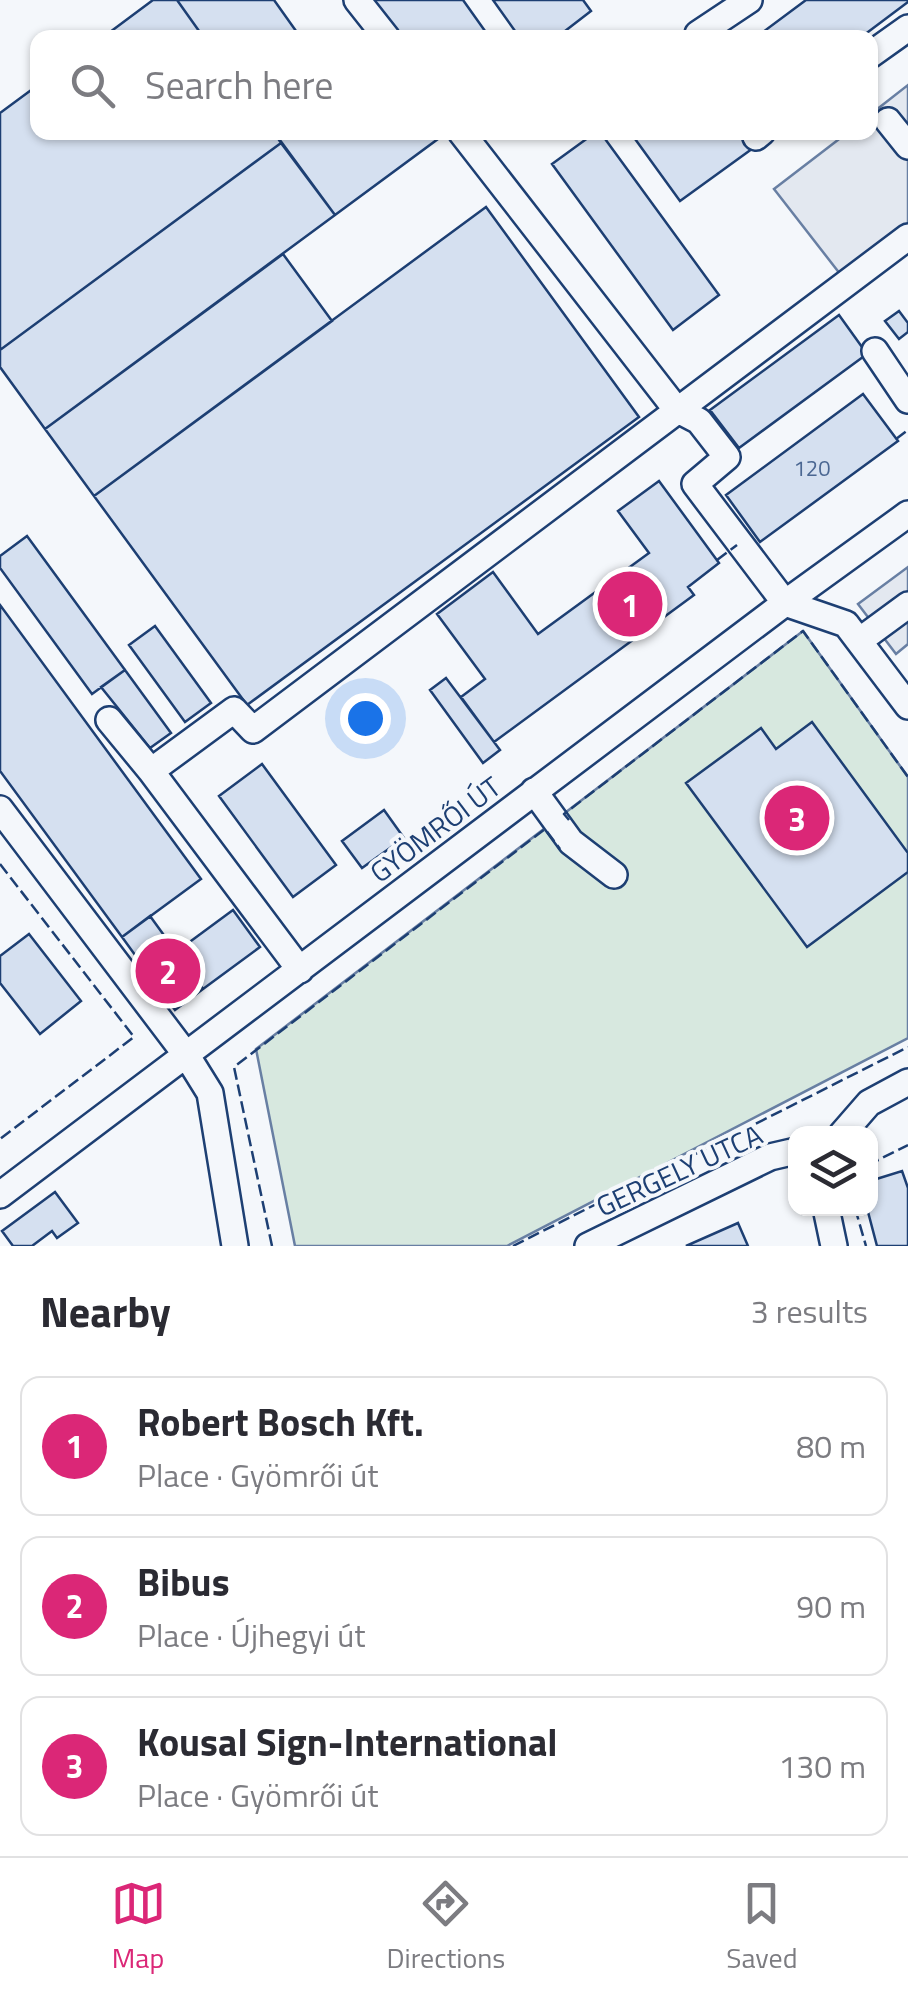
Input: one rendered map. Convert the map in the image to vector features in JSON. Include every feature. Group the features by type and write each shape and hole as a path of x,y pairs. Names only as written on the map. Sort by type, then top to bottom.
{"street":[{"path":"357,0 380,30"},
{"path":"704,30 750,0"},
{"path":"878,49 908,28"},
{"path":"888,121 908,146"},
{"path":"467,140 676,409 700,421 728,457 694,484 785,603 852,633 908,706"},
{"path":"151,771 234,710 253,730 908,237"},
{"path":"874,351 908,400"},
{"name":"GYÖMRŐI ÚT","path":"0,1195 908,514"},
{"path":"852,633 908,605"},
{"path":"109,720 300,970"},
{"path":"534,791 571,842 614,875"},
{"path":"0,809 187,1056 210,1093 235,1246"},
{"path":"849,1126 869,1102 908,1082"},
{"name":"GERGELY UTCA","path":"588,1246 770,1157 788,1152"},
{"path":"828,1216 834,1246"}],"shaded area":[{"path":"908,85 908,229 844,279 774,189 838,140 878,140 878,109"},
{"path":"908,567 908,644 896,654 858,604"},
{"path":"803,631 908,777 908,1038 507,1246 295,1246 256,1049"}],"building":[{"path":"153,0 177,0 198,30 113,30"},
{"path":"177,0 274,0 295,30 198,30"},
{"path":"369,0 463,0 484,30 390,30"},
{"path":"493,0 583,0 591,11 566,30 514,30"},
{"path":"806,0 908,0 871,30 766,30"},
{"path":"30,91 30,140 281,143 0,350 0,113"},
{"path":"280,140 437,140 335,215"},
{"path":"585,140 606,140 719,295 673,330 552,164"},
{"path":"636,140 751,140 756,146 680,201"},
{"path":"281,143 335,215 45,429 0,367 0,350"},
{"path":"486,207 639,417 247,705 94,496"},
{"path":"283,254 332,321 94,496 45,429"},
{"path":"899,311 908,323 908,332 899,339 885,321"},
{"path":"839,315 867,354 739,448 710,410"},
{"path":"863,394 898,441 760,542 726,495"},
{"path":"659,481 719,563 688,587 694,595 494,742 461,697 485,679 437,614 493,572 538,634 649,553 618,511"},
{"path":"27,536 125,670 92,694 0,568 0,556"},
{"path":"0,605 201,879 122,937 0,771"},
{"path":"155,626 211,703 185,722 129,645"},
{"path":"125,670 171,733 150,748 101,687"},
{"path":"446,678 500,750 483,763 430,690"},
{"path":"812,722 908,853 908,872 807,947 686,783 761,728 776,749"},
{"path":"262,764 336,865 293,897 219,796"},
{"path":"384,810 404,838 362,868 342,841"},
{"path":"233,910 260,947 203,989 176,952"},
{"path":"150,916 203,989 175,1010 122,937"},
{"path":"29,934 81,1001 40,1034 0,983 0,956"},
{"path":"902,1171 908,1188 908,1246 877,1246 869,1216 878,1216 878,1178"},
{"path":"55,1192 78,1223 57,1238 52,1231 32,1246 13,1246 2,1231"},
{"path":"738,1223 748,1246 686,1246"}],"fence":[{"path":"896,439 908,430"},
{"path":"717,560 737,545"},
{"path":"569,820 564,814 803,631 908,777"},
{"path":"272,1246 234,1067 545,829 560,849"},
{"path":"0,864 134,1037 0,1139"},
{"path":"513,1246 908,1047"},
{"path":"878,1160 908,1145"},
{"path":"857,1216 866,1246"}],"place":[{"name":"Robert Bosch Kft.","path":"630,604"},
{"name":"Kousal Sign-International","path":"797,818"},
{"name":"Bibus","path":"168,971"}]}
